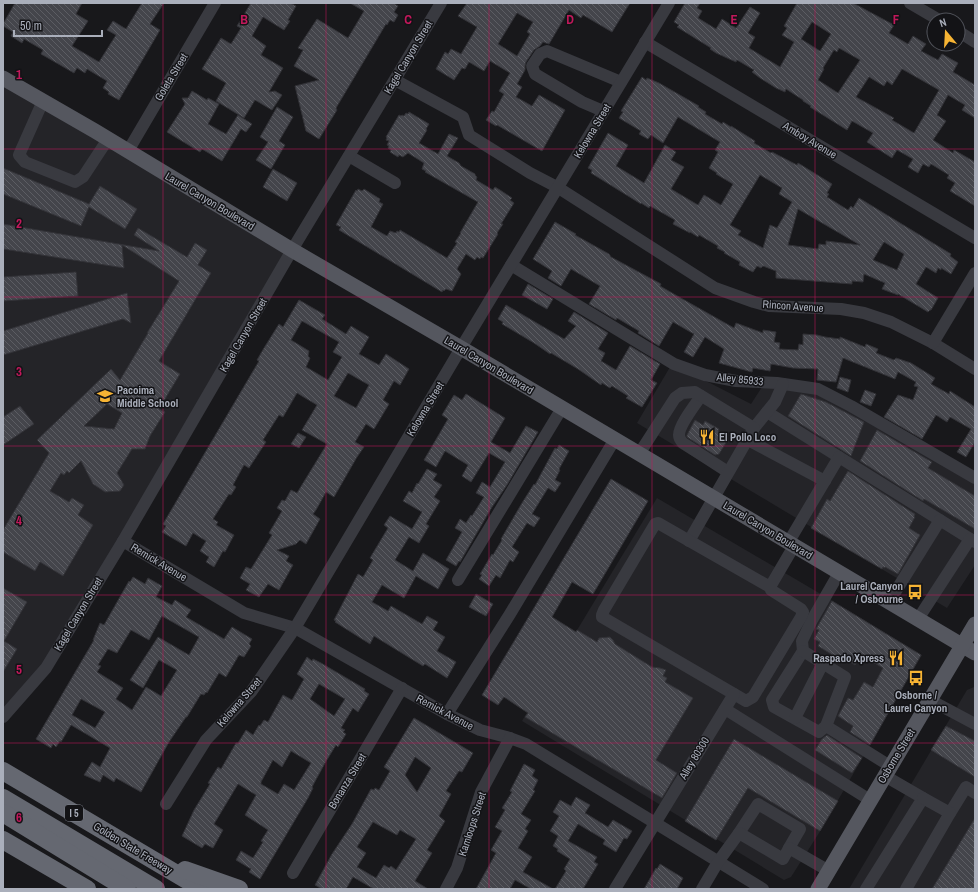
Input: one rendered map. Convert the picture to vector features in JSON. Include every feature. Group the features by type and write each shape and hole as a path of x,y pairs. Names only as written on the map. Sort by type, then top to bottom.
{"highway":[{"name":"Golden State Freeway","path":"3,771 202,889"},
{"path":"3,798 156,889"},
{"path":"3,814 127,889"},
{"path":"3,841 67,889"},
{"path":"3,841 87,889"},
{"path":"144,855 239,889"}],"main road":[{"name":"Laurel Canyon Boulevard","path":"3,78 128,150 292,250 461,348 975,653"},
{"name":"Osborne Street","path":"818,889 975,624"}],"street":[{"name":"Goleta Street","path":"128,150 215,3"},
{"name":"Kagel Canyon Street","path":"3,717 46,668 123,541 292,250 441,3"},
{"name":"Kelowna Street","path":"166,804 206,740 251,692 295,628 461,348 669,3"},
{"path":"910,3 926,12"},
{"path":"966,36 975,42"},
{"name":"Amboy Avenue","path":"646,42 975,238"},
{"path":"603,112 582,102 535,74 532,66 540,54 547,51 621,82"},
{"name":"Rincon Avenue","path":"394,80 463,117 468,136 530,173 558,187 715,288 769,306 841,309 864,313 891,322 933,343 975,369"},
{"path":"43,101 19,155 25,162 74,182 83,177 108,139"},
{"path":"349,156 395,183"},
{"name":"Alley 85933","path":"511,265 674,364 705,375 736,381 783,384 818,389 851,406 975,478"},
{"path":"933,343 975,273"},
{"path":"689,541 754,428 775,402 783,384"},
{"path":"639,454 675,398 682,393 694,392 754,428"},
{"path":"701,396 681,427 679,433 680,438 683,443 728,472"},
{"path":"458,580 562,408"},
{"path":"767,412 972,540 918,619"},
{"path":"448,714 615,439"},
{"path":"748,440 825,481"},
{"path":"770,587 791,544 839,457"},
{"path":"889,602 940,520"},
{"path":"655,524 658,524 689,541 770,587 771,590 801,608 803,612 753,697 749,700 746,701 602,617 604,610 655,524"},
{"name":"Remick Avenue","path":"123,541 244,613 295,628 448,714 480,730 526,744 763,889"},
{"path":"803,651 845,677 826,726 820,732 774,707 772,700 803,651 802,641 812,620 839,573"},
{"path":"794,718 822,663"},
{"name":"Bonanza Street","path":"293,873 402,688"},
{"name":"Alley 80300","path":"615,889 734,694"},
{"path":"930,700 975,724"},
{"path":"725,709 870,800"},
{"path":"826,726 924,798 950,813"},
{"name":"Kamloops Street","path":"446,889 457,868 481,792 510,738"},
{"path":"906,889 966,788 975,793"},
{"path":"866,889 924,798"},
{"path":"702,889 718,862 758,804 800,829 783,859 739,833"},
{"path":"789,848 829,871"}],"shaded area":[{"name":"Pacoima Middle School","path":"3,78 292,250 46,668 3,717"},
{"path":"670,367 710,383 751,404 762,387 803,390 840,403 975,482 975,565 947,608 637,423"},
{"path":"657,498 922,655 819,833 791,877 784,880 522,721"},
{"path":"974,687 975,889 849,889 967,690"}],"building":[{"path":"15,3 82,3 76,14 88,21 72,46 99,62 116,35 107,30 113,21 126,29 142,3 164,3 150,24 160,30 119,100 108,94 109,92 103,88 107,81 87,69 85,73 77,68 74,73 41,54 43,50 24,39 22,43 11,36 13,32 3,26 3,24"},
{"path":"251,3 290,3 296,6 288,20 290,21 284,30 263,17 252,36 266,46 261,55 283,68 269,92 275,91 282,95 272,110 255,100 244,118 216,101 226,83 202,69 221,38 231,44 241,28 237,26"},
{"path":"350,3 393,3 398,6 394,12 398,15 394,22 390,20 387,25 386,24 319,139 306,131 295,86 319,80 294,66 303,50 298,48 317,19 348,38 364,11"},
{"path":"467,3 630,3 612,32 583,15 581,18 569,10 549,44 543,42 534,50 526,62 525,70 517,84 522,87 516,97 532,106 539,95 565,110 542,151 486,120 492,111 494,112 504,94 499,91 510,73 490,61 484,71 469,62 465,69 462,68 454,80 436,69 445,52 448,54 451,49 461,54 477,27 458,16","holes":["517,13 533,22 527,32 530,34 517,56 498,44"]},
{"path":"685,3 700,3 697,8 702,11 698,18 716,29 722,19 736,28 750,7 760,13 748,33 755,37 749,48 780,67 794,42 782,35 787,28 784,26 797,3 853,3 894,25 889,33 908,44 913,36 926,44 921,51 938,60 942,54 958,63 953,72 975,85 975,118 962,110 965,105 948,95 937,115 946,121 933,140 953,153 954,150 975,162 975,206 950,191 955,183 947,178 949,175 931,164 929,167 923,164 918,173 908,167 913,159 897,150 892,158 867,142 873,133 852,121 847,130 810,107 811,106 786,89 785,92 760,78 752,72 754,70 737,60 736,62 716,53 710,49 711,48 677,27 679,25 674,22","holes":["812,22 831,34 820,51 801,39","839,48 860,60 838,93 818,80 824,69 823,68 834,50 837,52","902,69 939,90 914,133 892,120 894,118 856,97 869,77 884,86 887,81 892,85"]},
{"path":"642,77 646,80 647,78 659,83 699,106 698,107 706,112 705,114 722,124 723,122 731,126 755,141 754,143 771,153 772,152 797,165 798,163 832,184 827,193 829,194 827,197 848,210 851,206 853,208 859,198 951,254 950,256 958,262 951,274 941,268 941,270 938,268 936,273 926,267 916,284 938,298 931,310 928,312 898,294 882,289 885,283 864,274 863,282 852,281 852,284 776,278 776,271 763,266 761,268 757,266 753,272 739,265 740,262 717,248 718,246 699,235 698,237 673,224 675,220 650,206 649,208 641,204 591,173 592,170 588,168 608,133 628,145 616,166 644,183 665,145 676,152 671,160 684,167 671,189 698,205 704,195 721,205 733,184 709,168 718,152 715,150 720,142 678,117 663,143 651,135 648,139 639,134 641,131 619,118 623,112 621,111","holes":["760,175 782,188 779,194 792,202 777,228 770,225 763,248 738,235 741,231 730,225","798,209 860,245 826,241 826,245 819,244 818,249 788,245","884,242 904,254 897,270 873,260"]},
{"path":"192,91 207,100 208,98 219,104 208,124 226,134 238,115 252,124 246,132 241,129 222,161 202,149 200,152 167,132 185,104 182,98 188,98"},
{"path":"277,107 293,117 279,141 285,145 271,169 256,160 268,142 260,137"},
{"path":"409,112 429,124 419,143 438,154 449,134 458,138 447,156 475,174 477,177 476,180 493,190 495,187 500,190 512,198 510,200 514,203 501,224 503,224 497,233 498,234 483,258 481,257 480,259 477,257 475,260 466,254 457,269 461,274 452,291 446,289 442,292 339,230 341,227 336,225 356,190 357,191 358,189 362,191 364,189 380,199 379,202 383,204 371,227 387,236 390,231 396,233 400,230 447,258 457,243 455,242 478,202 425,172 426,171 422,169 424,163 408,153 403,157 399,155 398,157 390,152 391,150 387,145 389,141 386,140 386,137 399,115 404,116"},
{"path":"3,168 89,204 100,186 137,209 125,229 89,207 81,226 3,194"},
{"path":"273,169 297,183 287,201 263,187"},
{"path":"555,222 609,254 611,257 661,284 660,286 734,328 736,323 763,333 763,330 776,332 774,342 780,343 779,349 798,350 799,344 803,345 803,334 840,339 840,337 865,347 866,344 878,349 876,353 894,360 896,358 911,363 935,378 931,384 949,394 950,391 975,407 975,442 966,457 957,452 971,429 950,417 947,422 936,415 922,439 884,417 898,395 913,400 918,387 914,386 916,382 898,372 895,379 843,358 836,382 817,380 818,369 793,368 771,364 770,371 753,368 752,372 719,363 724,349 705,337 693,357 684,352 694,334 673,322 659,346 638,333 639,331 617,318 616,320 589,304 600,286 571,269 561,286 548,278 552,271 533,259"},
{"path":"3,224 159,251 134,235 138,228 187,257 195,243 207,250 198,265 211,273 159,361 180,374 159,409 165,412 150,436 145,449 132,449 117,473 124,485 120,491 105,492 93,484 81,461 69,473 67,471 64,475 61,473 50,491 69,502 72,498 84,505 78,515 93,525 63,576 40,562 35,571 3,552 3,530 49,453 37,440 111,369 120,380 179,281 122,245 124,268 3,249","holes":["107,404 122,413 114,429 84,426"]},
{"path":"76,272 78,296 3,301 3,277"},
{"path":"528,284 553,299 547,309 522,295"},
{"path":"127,293 131,323 123,319 3,355 3,331"},
{"path":"299,300 325,315 322,319 346,334 351,326 369,337 359,354 379,365 386,354 409,369 400,385 394,381 383,400 389,404 374,429 366,424 355,442 364,447 334,497 326,492 313,514 320,519 306,544 300,540 296,544 277,550 289,556 286,561 293,565 279,590 268,584 259,597 246,590 250,584 240,578 246,567 251,569 272,535 269,533 282,511 277,508 282,500 285,501 291,490 297,493 327,444 302,430 317,405 297,393 283,417 279,415 263,440 266,442 249,468 244,465 233,485 236,487 231,495 229,494 213,519 218,522 216,525 234,535 225,552 223,551 214,567 206,562 209,557 200,551 206,541 193,533 186,546 162,532 166,526 163,524 259,361 257,360 264,348 279,324 283,327","holes":["302,321 339,342 333,352 342,357 328,380 306,367 310,358 308,356 309,351 291,340","348,373 369,385 356,408 334,396"]},
{"path":"506,305 564,339 576,326 568,321 574,312 608,333 598,349 605,353 601,361 616,370 630,346 660,364 651,380 657,383 642,407 626,398 628,396 612,386 610,388 602,383 601,385 578,369 551,353 550,354 502,324 503,322 498,319"},
{"path":"840,377 851,380 848,392 837,388"},
{"path":"865,390 876,394 871,406 860,402"},
{"path":"466,394 505,418 491,442 510,453 526,426 538,432 460,562 459,561 456,566 446,560 462,532 455,528 460,519 466,523 471,515 472,516 484,497 476,493 482,482 490,487 505,462 489,453 471,482 462,476 468,465 445,451 436,467 424,460 448,419 442,415 454,395 462,400"},
{"path":"801,394 826,402 864,422 851,456 788,416"},
{"path":"20,406 34,424 3,445 3,417"},
{"name":"El Pollo Loco","path":"695,420 703,425 705,421 719,429 718,431 726,436 725,439 727,441 719,454 715,455 687,437"},
{"path":"877,430 932,462 928,468 975,496 975,529 924,499 923,501 860,461"},
{"path":"298,433 306,437 299,448 291,444"},
{"path":"559,445 569,451 555,480 561,483 555,492 548,488 532,514 540,518 534,527 527,523 512,547 519,552 513,562 510,560 500,578 496,575 489,586 479,579 482,575 480,574 502,540 501,539 522,503 534,484 535,485 555,448 557,449"},
{"path":"427,469 437,474 433,480 442,485 434,497 440,501 426,524 429,526 419,543 409,537 395,560 413,571 423,553 449,569 438,589 416,576 404,598 382,585 372,602 388,611 391,606 422,624 427,616 438,622 433,630 445,637 437,651 456,662 447,678 425,664 423,666 374,636 370,644 334,620 358,574 363,577 373,560 370,558 388,528 384,525 390,516 412,529 422,512 403,501 409,491 412,493"},
{"path":"848,471 915,514 909,528 920,535 898,574 885,567 882,569 811,528 827,499 830,501"},
{"path":"611,479 648,501 593,594 572,582 552,617 576,632 577,630 597,642 599,638 610,637 615,644 652,667 666,670 663,676 667,678 665,682 693,698 656,760 677,773 662,798 525,717 528,713 504,697 498,705 482,695"},
{"path":"133,577 145,584 148,578 162,586 156,597 172,605 175,600 191,610 186,617 224,639 232,627 252,639 249,644 251,646 244,657 239,655 226,677 219,673 207,693 206,692 204,695 201,694 169,742 141,792 116,778 114,782 103,775 100,782 84,775 92,762 100,767 110,748 71,725 61,742 60,741 56,747 53,744 51,748 36,739 94,640 100,623 104,625 129,581 130,582","holes":["162,616 199,637 189,655 158,637 130,680 143,688 159,660 177,670 161,696 146,687 132,710 116,699 123,688 97,672 101,666 98,665 108,649 117,653 131,630 149,640","81,699 105,712 95,728 72,715"]},
{"path":"3,588 27,602 4,641 17,649 3,672"},
{"path":"476,594 493,604 486,616 469,607"},
{"path":"832,601 921,655 870,745 850,732 853,726 838,716 848,698 853,700 864,682 873,687 883,668 861,655 855,665 841,656 837,663 828,658 831,654 818,646 820,642 814,639 819,630 816,629"},
{"path":"307,657 312,661 313,659 321,663 365,689 364,691 369,694 358,712 353,708 341,728 345,730 343,732 346,734 338,747 336,745 325,763 312,787 313,788 308,798 260,879 249,872 251,869 236,860 241,851 253,858 263,842 261,841 268,830 245,815 256,795 238,784 214,824 223,830 213,848 205,844 202,848 182,836 194,810 210,784 208,783 218,767 221,769 236,743 238,743 246,730 253,735 264,720 268,722 283,695 292,700 304,679 297,674","holes":["319,684 345,699 334,716 310,699","291,751 311,763 294,790 284,784 278,794 261,784 261,782 273,760 282,767"]},
{"path":"414,718 473,753 462,772 459,771 446,791 451,794 439,816 445,821 427,850 432,853 415,881 428,889 374,889 353,877 346,889 322,889 315,885 332,854 352,824 371,789 374,790 375,788 379,790 390,771 384,767","holes":["415,757 431,768 417,792 405,775","373,822 397,835 400,830 416,839 396,870 391,866 389,868 384,865 376,878 357,867 366,853 357,847"]},
{"path":"946,726 975,741 975,777 931,750"},
{"path":"827,735 862,758 852,773 815,750 822,739"},
{"path":"734,739 838,801 820,831 748,788 716,840 685,821"},
{"path":"524,764 535,770 532,776 538,780 533,790 535,791 521,814 531,820 525,829 528,831 518,848 532,857 523,872 553,889 531,889 515,880 510,889 476,889 496,853 491,850 502,831 495,827 505,810 502,808 512,792 510,791"},
{"path":"576,797 590,805 585,813 608,827 613,820 632,831 627,839 624,838 616,852 603,844 605,840 578,824 568,841 597,857 594,862 598,864 583,889 555,889 566,871 564,869 570,859 557,851 558,849 553,846 558,836 550,831 559,816 553,812 560,800 571,806"},
{"path":"975,818 975,889 932,889"},
{"path":"660,864 683,878 677,889 644,889 656,868 657,869"}],"place":[{"name":"Pacoima Middle School","path":"105,396"},
{"name":"El Pollo Loco","path":"707,437"},
{"name":"Laurel Canyon / Osbourne","path":"915,592"},
{"name":"Raspado Xpress","path":"896,658"},
{"name":"Osborne / Laurel Canyon","path":"916,678"}]}
